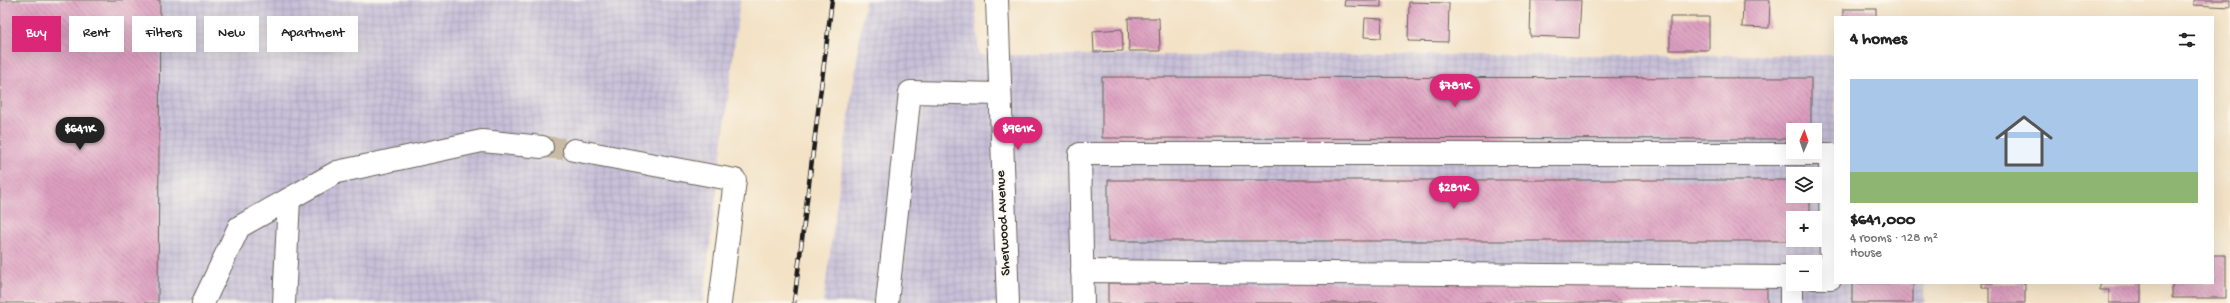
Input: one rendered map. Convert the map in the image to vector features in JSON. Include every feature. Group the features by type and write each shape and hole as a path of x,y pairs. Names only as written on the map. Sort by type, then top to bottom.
{"street":[{"name":"Sherwood Avenue","path":"997,0 1008,303"},
{"path":"888,303 910,92 1000,94"},
{"path":"204,303 240,227 337,172 482,141 542,147"},
{"path":"574,150 735,180 720,303"},
{"path":"1083,303 1080,154 1830,154 1831,278 1822,278"},
{"path":"284,303 289,199"},
{"path":"1082,271 1786,277"},
{"path":"1791,291 1791,303"}],"shaded area":[{"path":"0,0 740,0 703,303 0,303"},
{"path":"865,0 975,0 979,55 1834,55 1834,284 1924,284 1924,303 823,303"}],"building":[{"path":"0,0 160,0 160,16 132,16 132,52 160,52 158,303 0,303"},
{"path":"1345,0 1381,0 1381,7 1344,6"},
{"path":"1531,0 1581,0 1579,38 1530,36"},
{"path":"1743,0 1770,0 1769,28 1742,27"},
{"path":"2194,0 2230,0 2230,7 2194,5"},
{"path":"1409,2 1449,3 1448,42 1408,41"},
{"path":"1843,9 1876,9 1876,16 1843,16"},
{"path":"1670,17 1709,17 1709,50 1670,50"},
{"path":"1128,18 1159,18 1160,51 1129,51"},
{"path":"1365,18 1382,19 1381,38 1364,37"},
{"path":"1122,29 1123,51 1094,52 1093,31"},
{"path":"1102,77 1811,78 1811,123 1786,123 1786,139 1102,138"},
{"path":"1108,180 1786,180 1786,203 1810,203 1810,211 1786,211 1786,241 1108,241"},
{"path":"2214,255 2226,255 2226,298 2172,298 2172,284 2214,284"},
{"path":"1108,283 1767,283 1767,303 1108,303"},
{"path":"1852,284 1913,284 1913,303 1852,303"},
{"path":"1982,284 2025,284 2025,303 1989,303 1989,288 1982,288"},
{"path":"2100,284 2141,284 2141,303 2109,303 2109,290 2100,290"}],"tunnel":[{"path":"542,147 574,150"}],"railway":[{"path":"794,303 832,0"}]}
